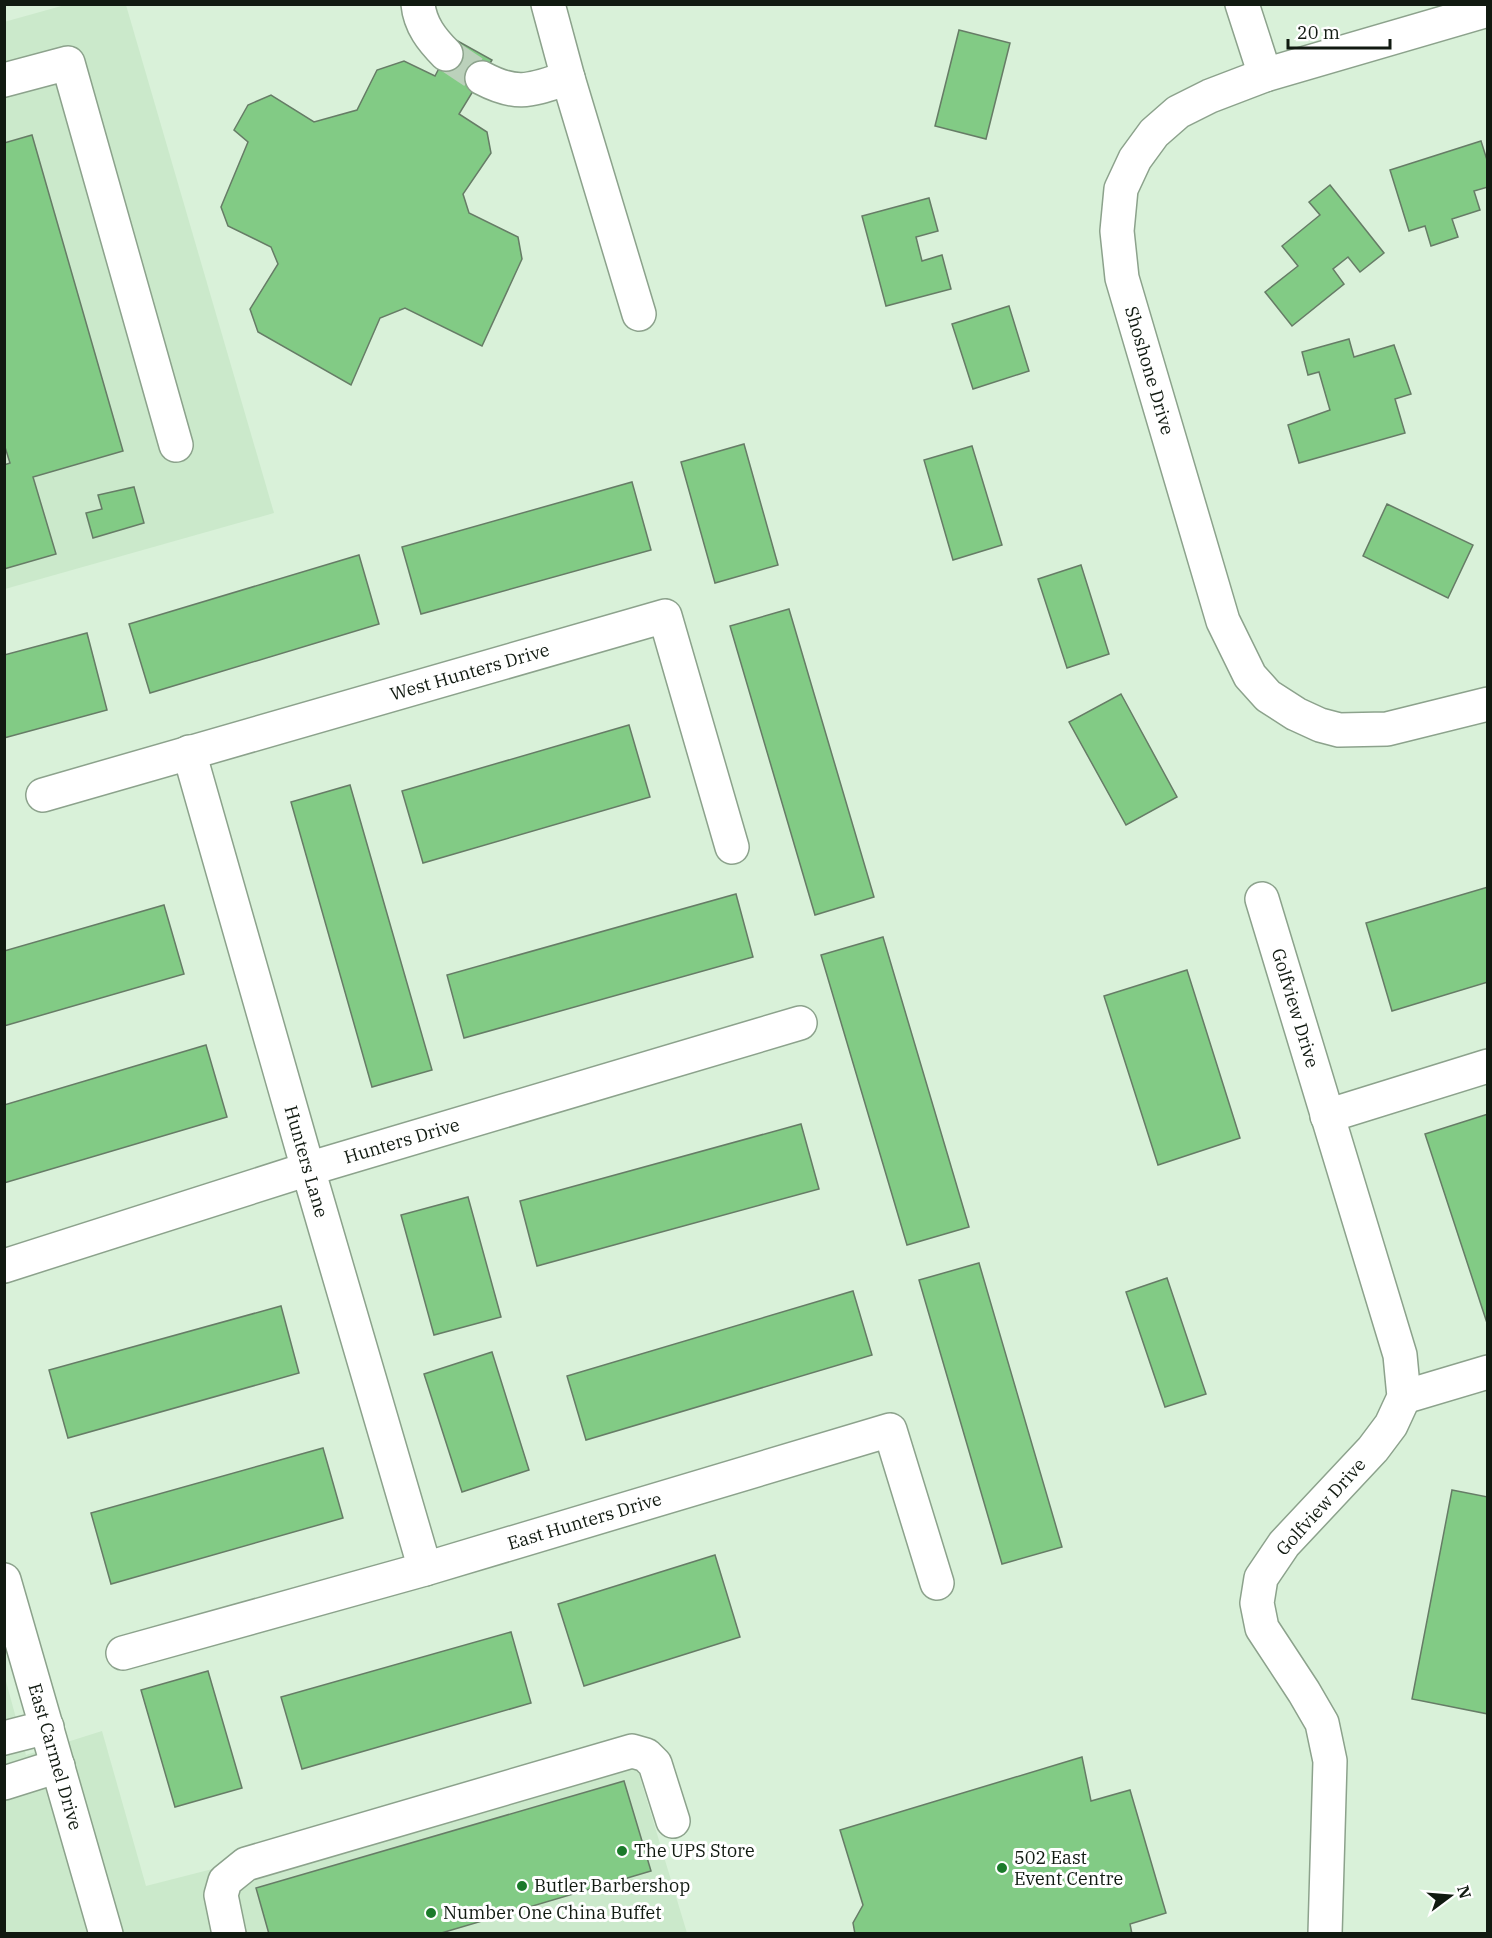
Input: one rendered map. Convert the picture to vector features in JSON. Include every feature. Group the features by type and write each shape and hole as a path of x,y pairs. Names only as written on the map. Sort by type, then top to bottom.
{"street":[{"path":"418,4 418,13 423,25 446,54"},
{"path":"548,4 639,314"},
{"path":"1242,4 1265,75"},
{"name":"Shoshone Drive","path":"1488,10 1265,75 1210,96 1178,112 1154,133 1135,159 1121,189 1117,231 1122,278 1223,621 1250,676 1268,696 1296,714 1312,722 1339,730 1387,729 1488,704"},
{"path":"4,80 69,63 176,445"},
{"path":"482,78 500,88 528,91 568,78"},
{"name":"West Hunters Drive","path":"43,795 665,616 732,847"},
{"name":"Hunters Lane","path":"189,752 425,1569"},
{"name":"Golfview Drive","path":"1262,899 1400,1355 1404,1397 1391,1425 1373,1449 1284,1544 1261,1578 1257,1603 1262,1628 1322,1723 1328,1751 1330,1761 1325,1934"},
{"name":"Hunters Drive","path":"4,1266 308,1169 800,1023"},
{"path":"1327,1116 1488,1066"},
{"path":"1404,1397 1488,1372"},
{"name":"East Hunters Drive","path":"123,1653 425,1569 890,1430 937,1583"},
{"name":"East Carmel Drive","path":"4,1580 106,1934"},
{"path":"4,1738 46,1727"},
{"path":"230,1934 221,1895 225,1881 246,1864 632,1751 646,1755 655,1764 673,1821"},
{"path":"4,1783 58,1766"}],"shaded area":[{"path":"65,5 126,5 274,513 5,589 4,22"},
{"path":"4,1674 26,1755 102,1731 146,1886 632,1751 687,1933 5,1933"}],"building":[{"path":"959,30 1010,43 986,139 935,126"},
{"path":"454,39 492,60 459,114 487,132 491,153 463,194 469,213 518,237 522,259 482,346 405,308 380,318 351,385 258,332 250,309 278,264 271,247 228,226 221,207 248,142 234,130 248,105 271,95 314,122 357,110 377,70 404,61 435,76"},
{"path":"32,135 123,451 33,477 56,554 4,569 4,465 10,463 4,444 4,143"},
{"path":"1481,141 1488,163 1488,187 1474,191 1480,210 1452,219 1458,237 1431,246 1425,226 1409,231 1390,170"},
{"path":"1330,185 1384,253 1360,272 1348,257 1333,269 1344,284 1292,326 1265,292 1298,266 1282,246 1320,215 1309,202"},
{"path":"929,198 938,231 916,237 922,261 942,255 951,289 886,306 862,216"},
{"path":"1009,306 1029,371 973,389 952,324"},
{"path":"1349,339 1354,357 1394,345 1411,394 1395,399 1405,433 1299,463 1288,425 1330,410 1319,372 1308,375 1302,352"},
{"path":"744,444 778,565 715,583 681,462"},
{"path":"972,446 1002,545 953,560 924,460"},
{"path":"632,482 651,550 421,614 402,547"},
{"path":"134,487 144,523 93,538 86,513 102,509 98,495"},
{"path":"1387,504 1473,545 1448,598 1363,556"},
{"path":"359,555 379,624 150,693 129,624"},
{"path":"1081,565 1109,654 1067,668 1038,579"},
{"path":"789,609 874,897 815,915 730,626"},
{"path":"87,633 107,710 4,738 4,655"},
{"path":"1121,694 1177,797 1126,825 1069,722"},
{"path":"629,725 650,797 423,863 402,791"},
{"path":"350,785 432,1070 372,1087 291,802"},
{"path":"1488,887 1488,982 1392,1011 1366,923"},
{"path":"736,894 753,957 464,1038 447,975"},
{"path":"164,905 184,974 4,1026 4,951"},
{"path":"883,937 969,1227 907,1245 821,955"},
{"path":"1187,970 1240,1138 1158,1165 1104,996"},
{"path":"206,1045 227,1117 4,1183 4,1105"},
{"path":"1488,1114 1488,1326 1425,1134"},
{"path":"801,1124 819,1189 537,1266 520,1201"},
{"path":"468,1197 501,1317 434,1335 401,1215"},
{"path":"979,1263 1062,1547 1002,1564 919,1280"},
{"path":"1167,1278 1206,1394 1165,1407 1126,1292"},
{"path":"853,1291 872,1355 586,1440 567,1376"},
{"path":"281,1306 299,1373 68,1438 49,1370"},
{"path":"492,1352 529,1470 462,1492 424,1374"},
{"path":"323,1448 343,1518 111,1584 91,1513"},
{"path":"1452,1490 1488,1497 1488,1714 1412,1699"},
{"path":"715,1555 740,1637 584,1686 558,1604"},
{"path":"511,1632 531,1703 302,1769 281,1697"},
{"path":"208,1671 242,1788 175,1807 141,1690"},
{"name":"502 East Event Centre","path":"1082,1757 1091,1801 1130,1790 1166,1913 1130,1924 1132,1934 855,1934 853,1923 863,1905 840,1830"},
{"path":"624,1781 651,1871 438,1934 269,1934 256,1888"}],"tunnel":[{"path":"446,54 482,78"}],"place":[{"name":"The UPS Store","path":"622,1851"},
{"name":"502 East Event Centre","path":"1002,1868"},
{"name":"Butler Barbershop","path":"522,1886"},
{"name":"Number One China Buffet","path":"431,1913"}]}
